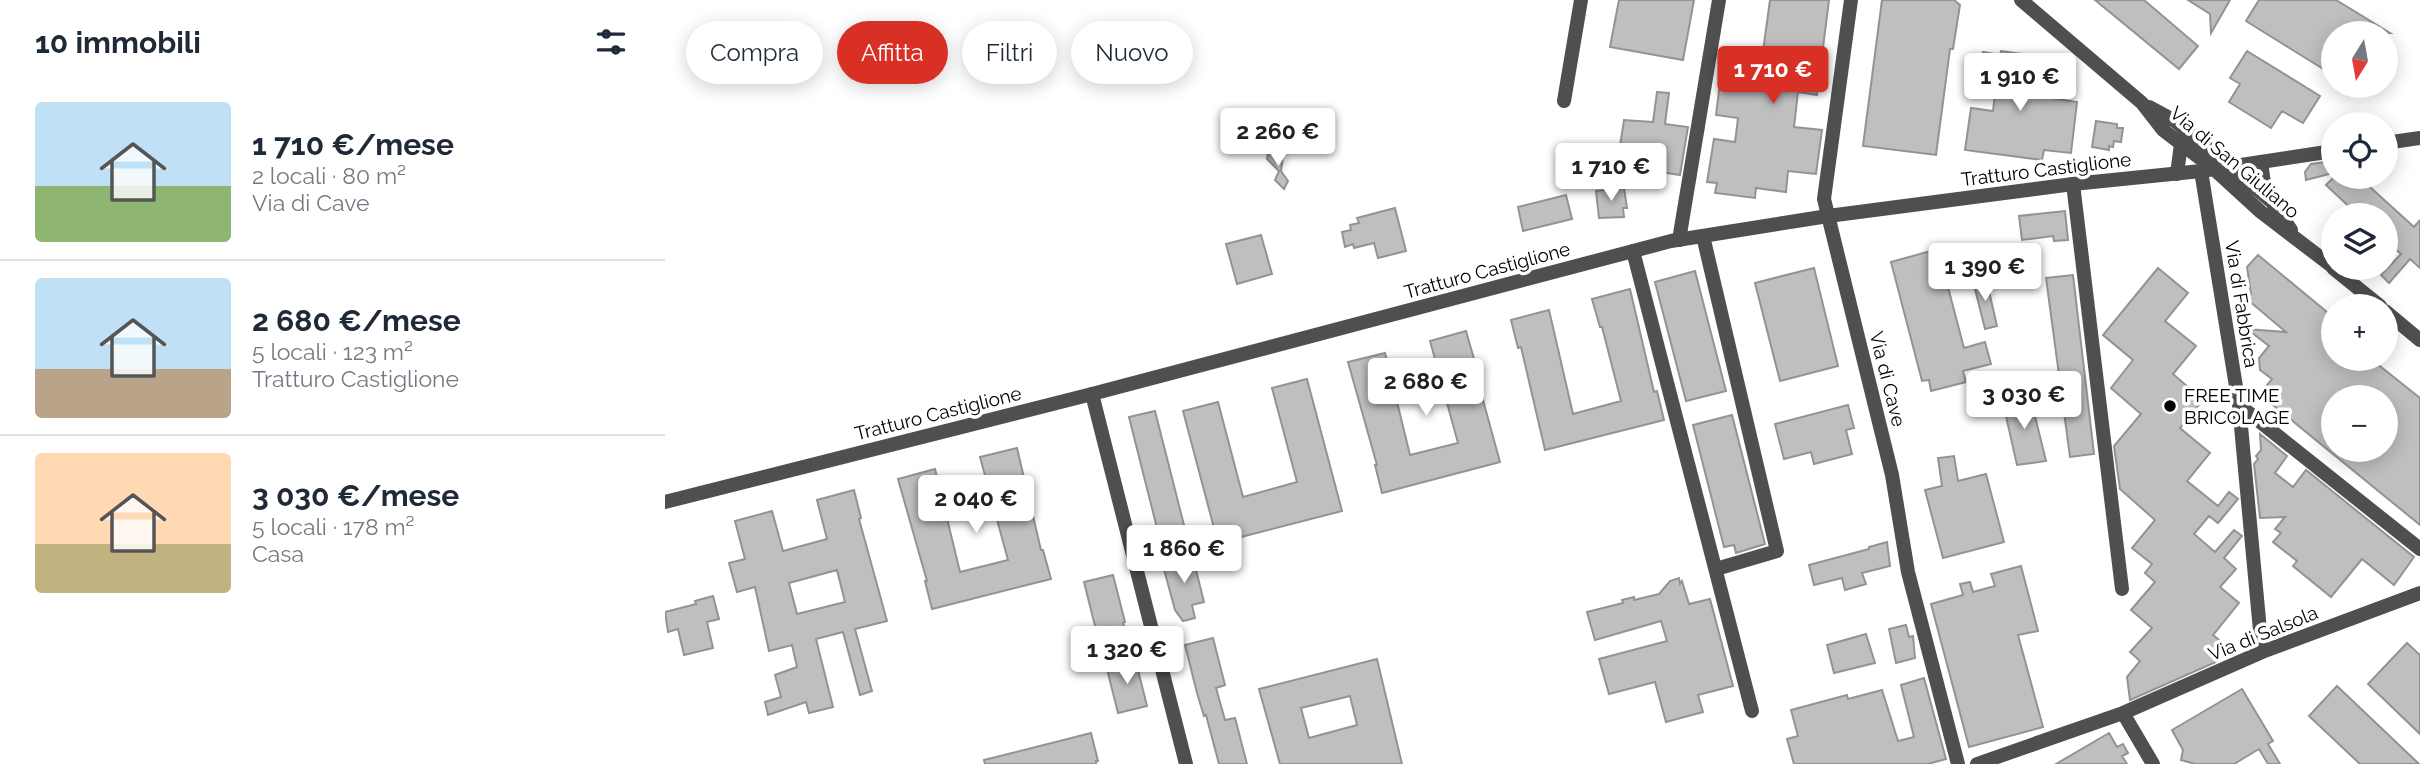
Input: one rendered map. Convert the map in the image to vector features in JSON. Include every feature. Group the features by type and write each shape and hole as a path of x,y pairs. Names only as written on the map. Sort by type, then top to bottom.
{"street":[{"path":"1564,101 1581,0"},
{"path":"1679,240 1719,0"},
{"name":"Via di Cave","path":"1851,0 1824,199 1892,475 1908,572 1958,764"},
{"name":"Via di San Giuliano","path":"2021,0 2142,103 2163,130 2208,170 2321,258"},
{"path":"2142,103 2175,121 2231,166 2272,202 2297,238"},
{"path":"2398,142 2420,138"},
{"path":"2177,173 2181,144"},
{"name":"Tratturo Castiglione","path":"665,502 1092,394 1679,240 1828,216 2073,184 2208,170 2321,153"},
{"path":"2261,162 2266,197"},
{"name":"Via di Fabbrica","path":"2208,170 2239,405 2262,652"},
{"path":"2073,184 2122,589"},
{"path":"1703,236 1777,551 1716,569"},
{"path":"1633,251 1752,711"},
{"name":"Via di San Giuliano","path":"2348,280 2365,294"},
{"path":"2398,322 2420,340"},
{"path":"1092,394 1186,764"},
{"path":"2239,405 2420,549"},
{"name":"Via di Salsola","path":"1977,764 2123,713 2262,652 2420,593"},
{"path":"2123,713 2153,764"}],"building":[{"path":"1619,0 1694,0 1683,60 1610,47"},
{"path":"1770,0 1829,0 1817,95 1798,92 1794,127 1822,130 1816,174 1788,171 1786,192 1756,188 1755,198 1715,193 1717,183 1707,182 1714,139 1735,142 1738,118 1716,115 1720,83 1758,88"},
{"path":"1882,0 1954,0 1960,5 1953,49 1950,49 1936,155 1863,146"},
{"path":"2095,0 2144,0 2198,46 2179,69"},
{"path":"2188,0 2230,0 2211,33 2210,14"},
{"path":"2259,0 2336,0 2370,21 2321,21 2321,68 2246,21"},
{"path":"2001,51 2029,55 2026,75 2053,78 2050,98 2077,102 2071,153 2044,150 2042,160 1965,150 1971,108 1993,111 1997,76 1980,74 1983,52 2000,55"},
{"path":"2247,51 2320,96 2303,123 2282,111 2271,128 2229,102 2240,84 2230,78"},
{"path":"1657,92 1669,93 1665,124 1688,127 1680,175 1617,165 1624,120 1653,122"},
{"path":"2096,121 2117,124 2117,128 2123,128 2121,142 2114,141 2109,150 2092,147"},
{"path":"1273,151 1283,156 1281,171 1288,181 1284,189 1275,180 1279,171 1267,159 1268,153"},
{"path":"2321,163 2321,176 2306,180 2305,172 2311,164"},
{"path":"1624,188 1627,208 1623,208 1624,217 1599,218 1596,191"},
{"path":"2330,189 2372,189 2388,203 2345,203"},
{"path":"1566,195 1572,219 1523,231 1518,207"},
{"path":"1395,208 1406,251 1378,258 1374,243 1354,248 1353,244 1345,247 1342,232 1351,230 1350,225 1359,223 1357,218"},
{"path":"2065,211 2068,240 2054,241 2053,236 2022,240 2019,216"},
{"path":"2398,212 2414,227 2420,220 2420,268 2410,259 2398,273 2398,257 2401,254 2398,251"},
{"path":"1261,235 1272,274 1237,284 1226,244"},
{"path":"1938,249 1964,348 1985,342 1991,364 1963,371 1966,382 1931,391 1929,380 1922,381 1891,262"},
{"path":"2258,255 2321,307 2321,371 2386,371 2420,398 2420,525 2343,462 2398,462 2398,385 2321,385 2321,444 2273,405 2276,401 2263,390 2272,379 2260,370 2259,358 2269,346 2247,329 2286,332 2242,295 2251,294 2247,267"},
{"path":"1814,268 1838,366 1780,381 1755,283"},
{"path":"2158,268 2188,293 2165,321 2196,346 2173,374 2203,400 2180,428 2210,453 2187,481 2218,506 2229,492 2238,499 2218,523 2209,516 2194,534 2215,552 2234,530 2242,536 2224,558 2236,569 2220,587 2239,603 2213,635 2228,647 2216,662 2130,700 2127,677 2140,661 2130,652 2152,628 2131,610 2155,582 2145,573 2152,564 2132,548 2155,520 2120,489 2114,446 2141,414 2111,388 2133,360 2103,335"},
{"path":"1695,271 1726,391 1686,401 1655,282"},
{"path":"2073,275 2094,454 2070,457 2046,278"},
{"path":"1986,278 1997,326 1985,329 1973,281"},
{"path":"1630,289 1654,392 1657,391 1664,420 1545,450 1521,347 1518,348 1511,320 1549,310 1573,414 1621,401 1592,299"},
{"path":"1466,331 1500,462 1382,493 1377,465 1348,362 1385,353 1410,455 1458,443 1430,341"},
{"path":"1307,379 1342,511 1218,543 1183,411 1218,402 1243,497 1297,482 1272,388"},
{"path":"2030,396 2046,461 2017,465 2003,403"},
{"path":"1848,405 1854,428 1846,430 1852,454 1814,464 1811,452 1784,459 1775,424"},
{"path":"1155,411 1185,529 1159,536 1129,417"},
{"path":"1732,415 1765,544 1736,553 1734,545 1724,547 1693,425"},
{"path":"2260,434 2287,456 2275,473 2293,487 2306,470 2414,557 2394,585 2362,559 2331,597 2293,566 2297,561 2273,542 2281,533 2275,529 2285,517 2260,518 2254,464 2261,450"},
{"path":"1017,448 1041,550 1051,579 932,609 927,581 898,479 935,469 960,572 1008,560 980,457"},
{"path":"1954,456 1958,481 1986,474 2004,542 1943,558 1925,490 1942,486 1938,458"},
{"path":"854,490 861,518 859,519 887,621 855,629 872,691 860,695 843,632 816,639 833,707 809,713 806,702 768,715 765,702 781,697 775,675 797,667 792,645 769,651 755,587 737,592 729,563 745,559 735,521 772,511 783,551 827,539 817,500","holes":["837,570 845,602 797,614 789,583"]},
{"path":"1887,542 1890,566 1862,573 1866,584 1845,590 1842,578 1814,585 1809,565"},
{"path":"1192,554 1204,602 1192,605 1195,618 1183,621 1175,610 1162,562"},
{"path":"2021,566 2038,631 2018,635 2043,727 1969,747 1931,604 1963,595 1960,584 1970,582 1973,592 1995,586 1991,574"},
{"path":"1113,575 1125,630 1123,636 1111,639 1108,627 1096,630 1084,582"},
{"path":"1679,578 1689,604 1710,599 1733,686 1698,695 1703,712 1666,722 1655,682 1609,694 1599,659 1667,641 1661,621 1595,640 1587,612 1623,603 1622,600 1634,597 1634,600 1659,594 1670,581"},
{"path":"713,596 719,619 707,622 713,648 684,655 678,629 668,632 665,612 696,604 695,601"},
{"path":"1906,625 1909,637 1913,636 1915,658 1896,663 1889,629"},
{"path":"1866,634 1875,663 1834,673 1827,645"},
{"path":"1213,638 1225,685 1216,688 1225,720 1235,718 1247,764 1219,764 1197,693 1185,645"},
{"path":"2407,643 2420,655 2420,734 2368,684"},
{"path":"1135,658 1147,706 1118,713 1106,665"},
{"path":"1377,659 1402,764 1280,764 1259,689","holes":["1350,696 1357,725 1309,738 1301,708"]},
{"path":"1924,678 1946,759 1928,764 1794,764 1787,739 1798,736 1791,710 1847,695 1848,699 1882,690 1898,741 1914,737 1901,685"},
{"path":"2337,686 2419,764 2360,764 2309,716"},
{"path":"2242,689 2273,741 2268,744 2280,764 2268,764 2259,749 2234,764 2195,764 2181,760 2183,750 2172,730"},
{"path":"1091,733 1098,761 1096,764 985,764 984,760"},
{"path":"2109,733 2117,747 2123,744 2128,753 2122,756 2127,764 2056,764"}],"place":[{"name":"FREE TIME BRICOLAGE","path":"2170,406"}]}
